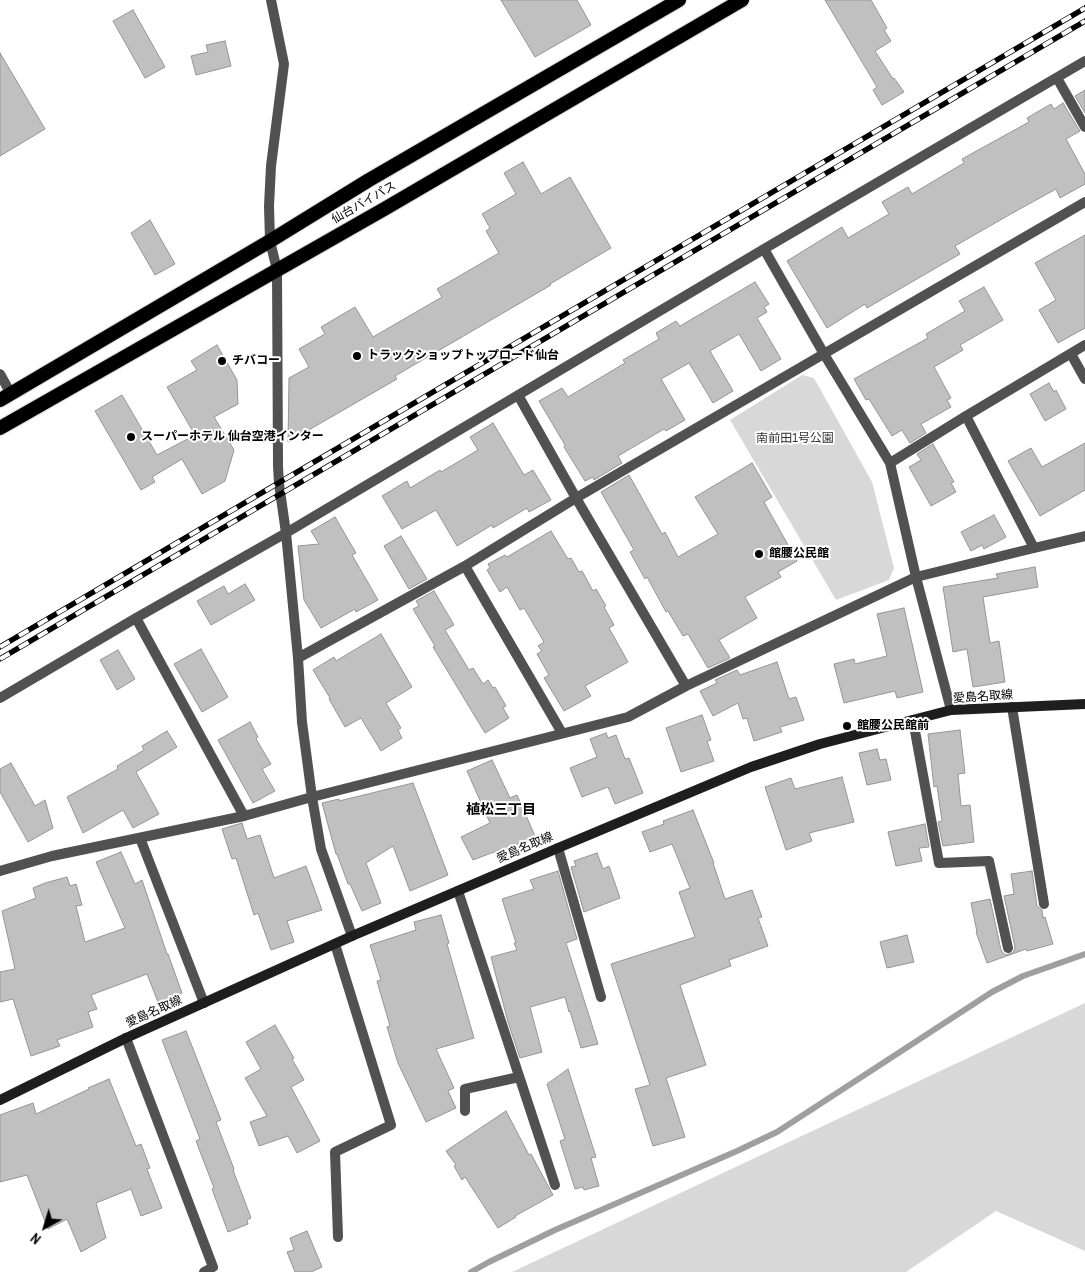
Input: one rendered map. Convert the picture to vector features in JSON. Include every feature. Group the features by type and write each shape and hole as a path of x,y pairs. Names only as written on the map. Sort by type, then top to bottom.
{"highway":[{"name":"仙台バイパス","path":"6,397 270,241 369,180 679,0"},
{"name":"仙台バイパス","path":"0,428 394,203 742,0"}],"main road":[{"name":"愛島名取線","path":"0,1100 126,1038 352,936 751,767 820,744 951,710 1085,704"}],"street":[{"path":"271,0 284,64 271,166 269,206 270,241 277,270 278,466 280,495 286,533 302,722 312,797 321,849 352,936"},
{"path":"0,698 286,533 1085,61"},
{"path":"1057,78 1085,128"},
{"path":"298,658 465,566 576,498 1085,202"},
{"path":"764,249 824,354 890,462 916,577 951,710"},
{"path":"890,462 1085,345"},
{"path":"1071,354 1085,378"},
{"path":"0,374 6,397"},
{"path":"518,395 686,686"},
{"path":"966,416 1034,548"},
{"path":"0,871 52,856 244,816 628,717 686,686 916,577 1085,536"},
{"path":"465,566 562,733"},
{"path":"136,618 244,816"},
{"path":"1012,707 1044,904"},
{"path":"913,720 939,863 989,861 1008,948"},
{"path":"140,838 204,1003"},
{"path":"558,848 601,997"},
{"path":"458,891 555,1185"},
{"path":"335,944 391,1126 335,1152 338,1237"},
{"path":"126,1038 213,1267 204,1272"},
{"path":"465,1111 465,1089 519,1077"}],"green space":[{"name":"南前田1号公園","path":"802,375 814,378 872,482 894,568 889,580 836,600 730,420"},
{"path":"1085,1003 1085,1251 996,1211 906,1272 512,1272"}],"building":[{"path":"501,0 577,0 591,25 535,57"},
{"path":"825,0 871,0 887,28 884,30 891,41 875,51 904,92 882,105 873,90 877,87"},
{"path":"133,10 165,67 145,78 113,21"},
{"path":"225,41 231,66 196,75 191,56 208,52 206,45"},
{"path":"0,53 45,129 0,156"},
{"path":"1085,90 1085,113 1075,96"},
{"path":"1063,103 1080,131 1066,139 1085,174 1085,184 1060,198 1056,189 1009,215 955,246 960,254 867,308 865,304 827,328 787,261 842,227 848,238 889,214 882,202 908,187 912,194 964,163 962,159 1029,122 1027,118 1051,104 1054,109"},
{"path":"523,162 541,194 570,177 611,248 395,376 397,379 288,442 289,378 309,367 299,349 325,334 321,327 355,307 373,337 442,297 437,289 499,253 486,231 490,228 482,214 516,194 504,173"},
{"path":"150,220 175,264 155,275 131,233"},
{"path":"1085,235 1085,328 1058,343 1039,310 1056,300 1035,263"},
{"path":"755,282 769,304 764,307 767,312 757,318 781,359 761,371 739,334 710,351 733,391 713,403 689,363 661,379 685,420 666,431 664,429 618,456 622,463 594,480 593,477 585,481 539,401 562,388 568,397 625,363 623,360 659,339 656,333 676,321 680,326"},
{"path":"984,287 1003,320 960,345 963,350 934,367 951,398 947,400 951,407 921,424 926,433 910,443 902,430 892,436 869,399 866,400 854,379 928,338 926,334 965,311 959,301"},
{"path":"217,345 237,380 238,404 214,417 234,450 225,481 202,494 182,459 152,477 155,482 141,490 95,411 122,395 157,455 195,435 167,387 197,370 191,361"},
{"path":"1049,383 1054,392 1056,390 1066,409 1045,421 1030,394"},
{"path":"493,423 524,475 533,470 551,500 529,512 527,508 493,528 492,525 457,546 436,510 402,529 382,496 407,481 410,488 478,450 470,437"},
{"path":"1085,443 1085,490 1040,516 1008,461 1031,448 1042,467"},
{"path":"933,444 954,482 951,483 956,492 931,506 909,467 921,460 917,454"},
{"path":"752,463 772,497 764,502 797,561 778,572 781,577 745,597 757,618 719,640 730,658 708,668 688,634 683,636 668,611 666,612 647,577 645,579 630,552 634,550 601,492 629,475 662,534 665,532 678,557 718,534 695,497"},
{"path":"994,515 1006,537 984,549 982,545 971,551 961,532"},
{"path":"335,517 356,553 352,555 378,600 356,612 355,609 321,628 304,600 298,546 319,544 311,531"},
{"path":"551,531 568,559 571,558 579,572 582,571 593,591 596,589 606,606 604,607 614,625 609,628 628,662 585,686 591,696 564,711 544,678 549,675 537,654 542,651 538,646 544,642 524,608 520,610 507,587 500,592 487,570 490,568 488,564 505,555 507,557"},
{"path":"401,536 427,579 409,589 384,546"},
{"path":"1035,567 1038,587 983,597 990,643 999,641 1005,682 973,687 967,649 953,652 943,587 998,578 996,574"},
{"path":"245,584 255,600 211,625 197,601 224,586 228,594"},
{"path":"434,591 454,625 445,630 469,670 473,668 483,684 488,680 493,688 495,687 506,706 503,708 509,718 485,733 433,647 435,646 413,609 419,606 416,601"},
{"path":"904,608 923,692 897,698 895,691 844,703 834,664 854,659 855,664 887,656 877,614"},
{"path":"381,634 412,687 386,703 401,728 398,730 402,738 381,751 361,718 345,727 313,670 334,657 336,661"},
{"path":"201,649 228,697 202,712 174,664"},
{"path":"118,650 135,679 117,690 100,660"},
{"path":"777,662 789,699 796,697 804,720 780,727 782,732 754,741 747,718 743,719 738,703 713,716 700,691 717,683 715,680 737,670 740,675"},
{"path":"702,715 711,740 707,741 714,761 681,772 666,728"},
{"path":"250,722 258,737 256,739 271,764 262,769 275,791 253,803 218,740"},
{"path":"960,730 965,773 958,774 961,806 970,805 974,842 943,846 938,822 942,821 937,786 934,787 928,734"},
{"path":"167,731 177,747 136,772 159,814 133,828 123,810 83,833 67,797 118,769 117,766 144,750 142,746"},
{"path":"606,733 608,738 616,735 625,759 629,758 643,793 615,804 608,787 582,797 570,768 597,757 590,739"},
{"path":"877,749 880,760 886,759 891,780 867,785 859,753"},
{"path":"492,760 510,798 517,795 535,836 503,851 502,849 473,860 461,837 490,823 467,771"},
{"path":"11,763 35,806 45,800 53,828 28,842 0,792 0,769"},
{"path":"842,777 854,822 809,833 812,841 786,850 765,787 791,778 795,789"},
{"path":"413,783 448,875 410,891 393,846 366,863 381,903 362,911 350,884 348,884 336,854 322,803 339,799 339,801"},
{"path":"693,810 714,863 725,899 752,890 762,917 758,918 768,946 729,960 731,966 680,985 706,1065 666,1078 685,1137 653,1146 635,1089 650,1085 611,964 695,937 679,892 690,888 672,844 650,852 642,832 664,824 663,821"},
{"path":"242,823 247,839 260,835 274,878 306,866 322,910 287,921 294,942 271,950 258,913 254,915 236,858 232,859 222,829"},
{"path":"925,824 929,847 919,848 922,861 896,866 888,832"},
{"path":"121,852 135,884 142,880 182,993 158,1002 147,974 91,995 97,1009 88,1012 93,1027 57,1040 60,1046 31,1056 13,999 0,1002 0,972 15,969 2,911 36,898 33,888 67,877 70,886 76,884 82,905 76,906 85,942 125,928 96,862"},
{"path":"597,853 603,869 609,866 620,898 584,912 571,867 576,866 574,861"},
{"path":"558,871 577,939 566,943 598,1044 581,1048 565,997 530,1007 542,1052 520,1058 508,1022 491,957 517,950 502,899 534,889 530,880"},
{"path":"1032,871 1037,906 1042,910 1043,918 1045,917 1053,944 1027,951 1026,949 987,963 976,932 971,903 990,899 1001,950 1006,955 1012,953 1015,947 1004,896 1014,894 1011,874"},
{"path":"441,915 449,943 447,944 474,1038 436,1049 454,1088 448,1091 456,1108 426,1122 398,1063 387,1027 390,1026 377,981 381,980 370,945 416,930 414,922"},
{"path":"907,935 914,962 887,968 880,942"},
{"path":"275,1025 304,1080 291,1087 320,1141 297,1153 288,1136 259,1146 250,1122 267,1116 245,1078 261,1069 246,1042"},
{"path":"186,1031 221,1120 216,1122 251,1218 247,1220 248,1224 228,1232 196,1141 200,1139 162,1040"},
{"path":"568,1069 596,1157 591,1158 599,1186 584,1190 583,1187 575,1189 560,1141 565,1139 547,1084"},
{"path":"109,1079 136,1146 141,1144 150,1168 147,1169 162,1208 141,1216 131,1189 96,1203 106,1238 81,1252 67,1219 48,1229 27,1175 0,1182 0,1115 33,1103 36,1114"},
{"path":"506,1111 553,1195 515,1216 498,1228 465,1177 462,1180 454,1166 456,1165 446,1151"},
{"path":"307,1231 322,1267 311,1272 295,1272 287,1252 294,1250 290,1238"}],"waterway":[{"path":"471,1272 555,1230 777,1132 992,992 1023,976 1085,954"}],"railway":[{"path":"0,647 1085,8"},
{"path":"0,659 1085,21"}],"place":[{"name":"トラックショップトップロード仙台","path":"357,356"},
{"name":"チバコー","path":"222,361"},
{"name":"スーパーホテル 仙台空港インター","path":"131,437"},
{"name":"館腰公民館","path":"759,554"},
{"name":"館腰公民館前","path":"847,726"}],"district":[{"name":"植松三丁目","path":"501,810"}]}
